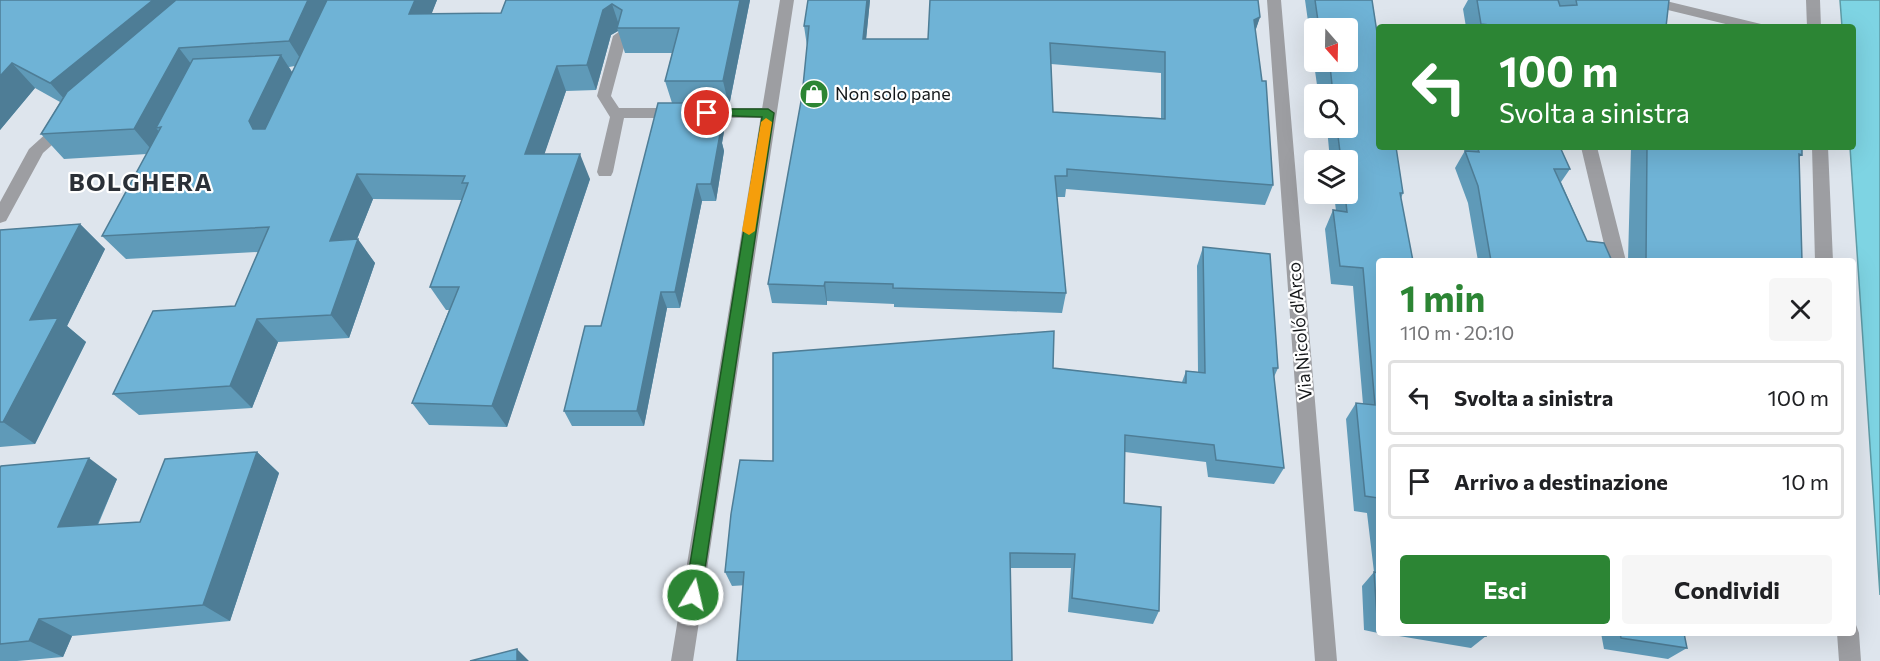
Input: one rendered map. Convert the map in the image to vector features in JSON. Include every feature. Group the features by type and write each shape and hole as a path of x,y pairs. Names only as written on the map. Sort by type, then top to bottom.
{"street":[{"path":"682,661 787,0"},
{"name":"Via Nicoló d'Arco","path":"1274,0 1326,661"},
{"path":"1644,0 1744,24"},
{"path":"1813,0 1814,24"},
{"path":"620,36 604,96 614,113 768,113"},
{"path":"0,217 37,149 81,112"},
{"path":"604,172 618,113"},
{"path":"1590,150 1616,258"},
{"path":"1820,150 1824,258"},
{"path":"1848,636 1850,661"}],"water":[{"path":"1840,0 1880,0 1880,595 1850,150 1856,150 1856,24 1842,24"}],"building":[{"path":"0,0 153,0 50,83 12,63 0,76"},
{"path":"176,0 308,0 289,41 179,48 134,129 41,134 67,92"},
{"path":"327,0 415,0 409,14 501,13 506,0 740,0 723,81 665,81 679,28 617,28 622,10 612,4 603,10 587,65 557,66 525,154 580,154 492,406 412,403 459,287 430,287 468,183 462,183 465,176 357,174 330,241 358,239 331,315 257,319 230,386 113,394 153,311 235,306 269,227 102,236 161,127 156,128 193,59 281,55 249,121 253,129 265,129"},
{"path":"808,0 867,0 863,39 928,39 930,0 1258,0 1260,17 1254,20 1262,81 1266,81 1273,185 1067,169 1067,176 1055,176 1066,293 893,288 893,284 825,282 824,286 768,284 802,96 809,26 804,26","holes":["1050,43 1165,52 1165,119 1053,112"]},
{"path":"1315,0 1372,0 1376,26 1376,150 1396,150 1403,193 1400,193 1412,258 1376,258 1376,498 1365,496 1356,403 1375,405 1363,268 1340,266 1333,210 1347,212 1346,204 1358,204 1358,150 1340,150 1338,138 1358,138 1358,84 1332,84 1331,72 1358,72 1358,18 1318,18"},
{"path":"1477,0 1558,0 1560,6 1577,5 1576,0 1669,0 1666,24 1481,24"},
{"path":"658,103 722,103 717,134 720,134 711,184 697,184 675,292 661,292 637,411 564,411 585,326 601,326"},
{"path":"1478,150 1561,150 1570,169 1554,169 1587,241 1604,243 1611,258 1490,258 1478,186 1465,151 1479,152"},
{"path":"1647,150 1802,150 1802,155 1799,154 1802,258 1646,258"},
{"path":"80,224 30,320 58,318 3,422 0,422 0,230"},
{"path":"1203,247 1270,254 1278,368 1273,368 1284,468 1216,460 1214,445 1125,435 1124,503 1161,507 1159,611 1072,598 1075,554 1010,553 1012,661 737,661 744,572 725,572 731,514 740,460 773,461 773,353 1054,331 1053,368 1186,383 1186,371 1205,373"},
{"path":"257,452 203,605 39,619 29,641 0,644 1,466 89,458 58,527 140,522 165,459"},
{"path":"1374,572 1376,572 1376,602"},
{"path":"1621,636 1685,636 1687,648 1621,638"},
{"path":"517,649 517,661 470,661"}],"slow traffic":[{"path":"749,231 766,122"}],"place":[{"name":"Non solo pane","path":"814,94"}],"district":[{"name":"BOLGHERA","path":"141,183"}],"route":[{"path":"693,595 768,113 707,113"}]}
